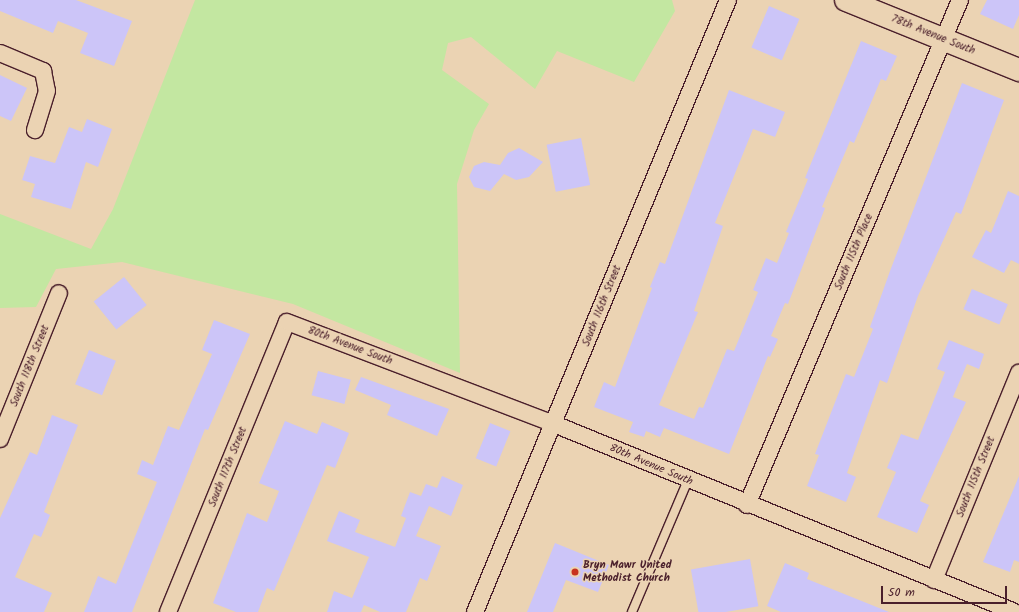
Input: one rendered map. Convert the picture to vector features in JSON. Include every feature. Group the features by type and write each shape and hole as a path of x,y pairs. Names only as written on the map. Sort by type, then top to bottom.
{"street":[{"name":"South 116th Street","path":"475,612 728,0"},
{"name":"78th Avenue South","path":"846,0 1019,70"},
{"name":"South 115th Place","path":"747,505 960,0"},
{"path":"0,53 43,71 47,91 35,130"},
{"name":"South 118th Street","path":"0,439 59,293"},
{"name":"80th Avenue South","path":"287,322 554,424 747,505 1014,612"},
{"name":"South 117th Street","path":"168,612 287,322"},
{"name":"South 115th Street","path":"934,580 1019,374"}],"lane":[{"path":"632,612 688,480"}],"green space":[{"path":"195,0 672,0 675,11 634,82 557,51 535,89 471,37 448,43 442,70 489,104 474,130 457,184 460,373 293,304 122,262 56,269 36,307 0,308 0,214 91,249 113,209"}],"building":[{"path":"0,0 76,0 132,21 114,66 80,53 88,33 58,21 53,33 0,11"},
{"path":"987,0 1019,0 1019,15 1013,29 980,14"},
{"path":"769,6 799,19 782,60 751,47"},
{"path":"861,41 897,56 886,81 881,79 854,143 850,141 822,207 825,208 788,304 785,303 771,336 778,339 770,357 768,356 729,454 664,428 660,437 646,431 644,437 629,432 633,422 594,407 604,382 615,387 652,288 650,287 660,262 665,264 729,90 785,112 775,137 753,129 715,223 723,226 694,311 698,312 659,405 694,419 699,407 703,408 727,349 734,351 758,292 753,290 766,258 777,263 789,233 786,232 808,179 805,178"},
{"path":"0,75 27,88 11,121 0,116"},
{"path":"962,83 1004,100 961,214 956,212 918,296 887,383 880,380 847,473 856,477 846,502 807,486 819,455 815,454 846,374 854,377 873,329 870,327 890,271"},
{"path":"87,119 112,129 98,167 86,162 71,209 31,197 35,184 22,180 30,156 55,163 69,127 82,132"},
{"path":"581,138 590,185 556,192 547,145"},
{"path":"519,148 543,162 529,177 516,180 504,174 490,191 474,187 469,177 474,166 484,162 500,165 508,153"},
{"path":"1008,191 1019,196 1019,264 1011,260 1004,273 972,257 986,230 991,233"},
{"path":"124,277 147,305 116,330 94,302"},
{"path":"972,289 1008,304 999,324 963,309"},
{"path":"214,320 250,334 208,430 205,429 132,612 84,612 98,576 116,584 157,482 137,474 142,460 153,465 168,426 179,430 212,354 202,350"},
{"path":"949,340 984,354 979,369 967,364 953,397 966,402 920,501 929,505 917,533 877,517 896,472 887,468 901,434 918,440 945,372 937,369"},
{"path":"89,350 116,361 102,395 75,384"},
{"path":"318,371 351,380 344,404 312,395"},
{"path":"361,377 449,409 437,436 387,415 391,405 355,390"},
{"path":"52,415 78,425 44,512 50,515 41,537 34,534 15,577 52,593 44,612 0,612 0,518 30,452 37,455"},
{"path":"285,421 317,434 322,422 349,433 335,468 327,465 274,591 267,588 258,612 236,612 213,603 247,513 267,522 279,491 259,483"},
{"path":"490,423 510,431 496,466 476,458"},
{"path":"442,476 463,485 451,516 429,506 416,536 441,546 427,581 420,578 406,612 380,612 364,605 361,612 327,612 334,591 352,598 369,557 327,541 339,511 360,520 355,532 395,547 406,518 401,516 410,492 421,496 426,484 437,488"},
{"path":"1019,476 1019,562 1014,560 1010,572 983,562"},
{"name":"Bryn Mawr United Methodist Church","path":"555,543 609,565 598,592 566,580 553,612 527,612"},
{"path":"750,559 758,606 726,612 698,612 691,569"},
{"path":"785,563 809,573 807,579 889,612 781,612 767,606"}],"place":[{"name":"Bryn Mawr United Methodist Church","path":"575,572"}]}
